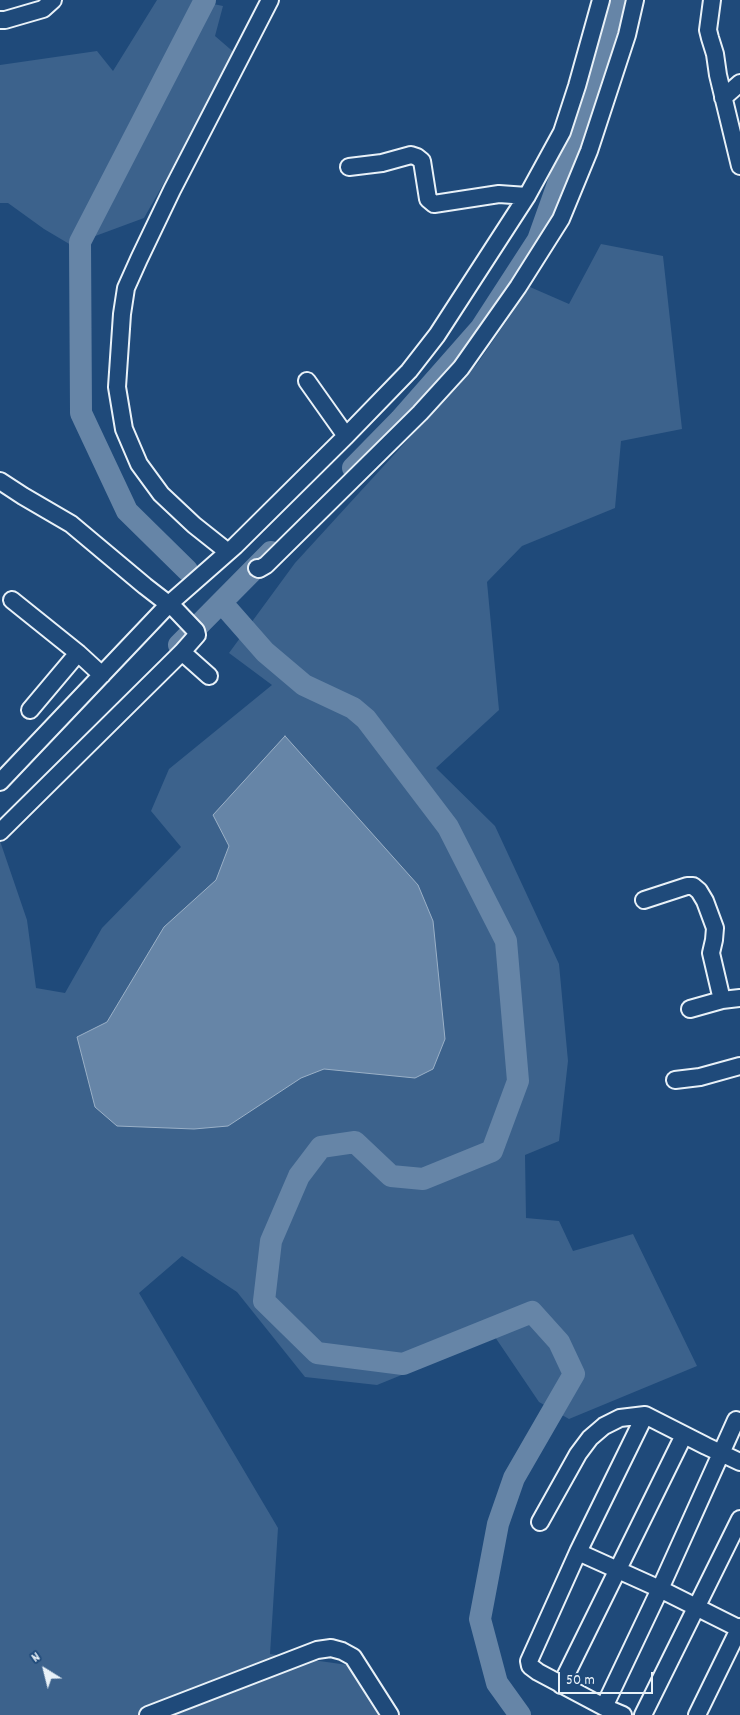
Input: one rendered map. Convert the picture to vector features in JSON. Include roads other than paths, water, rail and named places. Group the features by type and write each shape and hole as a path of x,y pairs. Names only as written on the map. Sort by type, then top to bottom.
{"street":[{"path":"0,20 43,9 53,0"},
{"path":"224,556 161,494 139,464 124,429 117,387 122,314 126,288 139,258 270,0"},
{"path":"0,782 102,675 346,436 409,371 437,335 527,196 562,132 593,35 601,0"},
{"path":"257,568 259,569 266,565 420,413 461,368 518,287 560,219 589,151 627,35 635,0"},
{"path":"712,0 708,30 716,54 723,98 740,166"},
{"path":"723,98 740,83"},
{"path":"349,166 382,163 411,155 417,157 422,162 428,199 434,204 499,194 527,196"},
{"path":"307,381 346,436"},
{"path":"0,481 71,524 144,586 175,603 197,634 182,652 0,832"},
{"path":"12,600 78,653 102,675"},
{"path":"182,652 209,676"},
{"path":"30,710 78,653"},
{"path":"644,900 686,886 693,886 699,890 715,928 711,953 722,1000"},
{"path":"690,1009 722,1000 740,998"},
{"path":"675,1080 700,1077 740,1066"},
{"path":"623,1715 604,1707 533,1669 529,1661 578,1552 644,1415"},
{"path":"540,1522 578,1454 590,1438 604,1426 620,1418 644,1415 740,1462"},
{"path":"604,1707 660,1589 736,1420"},
{"path":"561,1685 684,1436"},
{"path":"642,1715 740,1520"},
{"path":"578,1552 740,1628 697,1715"},
{"path":"148,1715 309,1653 331,1648 353,1657 390,1715"}],"waterway":[{"path":"187,570 127,511 81,413 80,242 205,0"},
{"path":"353,468 400,420 481,328 538,240 564,167 599,82 621,0"},
{"path":"179,645 271,552"},
{"path":"229,611 265,652 304,685 353,708 366,719 448,827 506,941 518,1081 492,1151 423,1179 391,1176 355,1142 321,1147 299,1176 271,1241 264,1301 317,1353 403,1364 532,1312 559,1342 574,1374 514,1478 498,1524 480,1619 497,1683 520,1715"}]}
